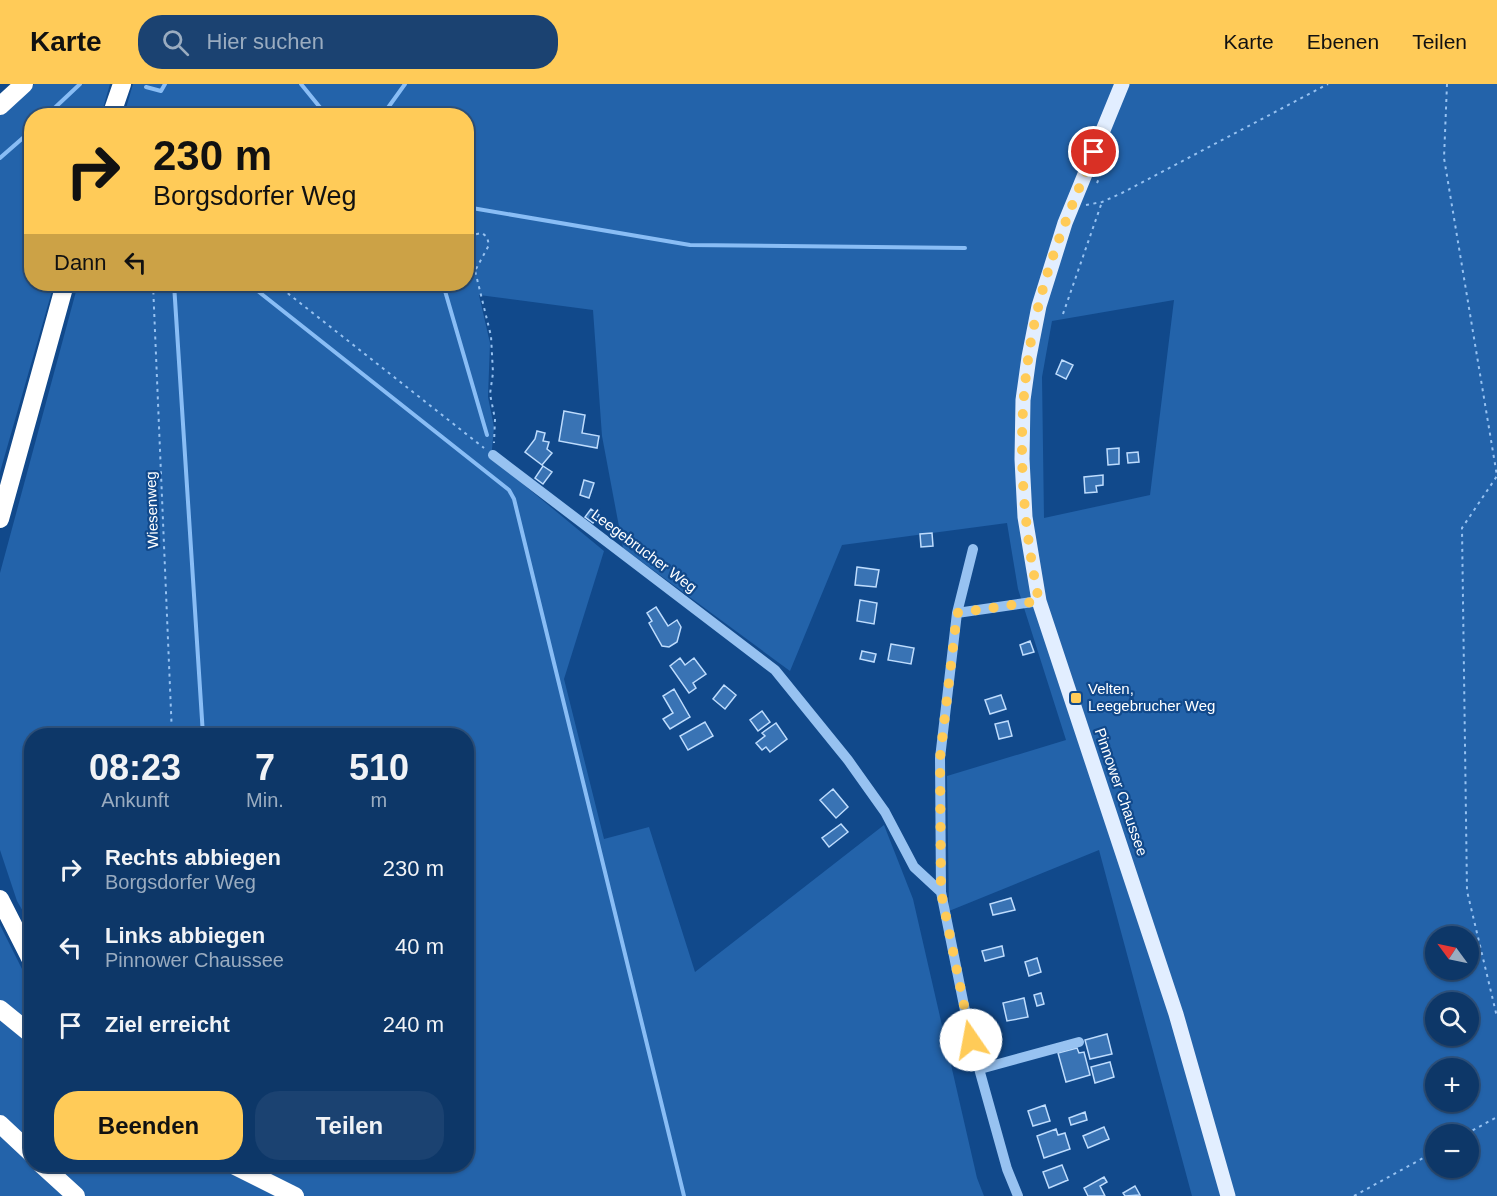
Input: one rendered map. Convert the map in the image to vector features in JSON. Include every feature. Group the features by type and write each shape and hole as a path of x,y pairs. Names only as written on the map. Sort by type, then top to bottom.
{"highway":[{"path":"0,106 24,84"},
{"path":"114,108 122,84"},
{"path":"0,519 63,291"},
{"path":"0,899 24,948"},
{"path":"0,1010 24,1029"},
{"path":"0,1124 24,1146"},
{"path":"50,1172 76,1196"},
{"path":"247,1172 295,1196"},
{"path":"249,1172 255,1176"}],"main road":[{"name":"Pinnower Chaussee","path":"1122,84 1055,252 1039,306 1029,357 1022,418 1022,479 1027,540 1039,601 1176,1014 1228,1196"}],"street":[{"name":"Leegebrucher Weg","path":"494,455 775,670 848,760 885,812 914,867 941,892"},
{"path":"974,549 957,613 940,758 941,892 971,1040 1017,1196"},
{"path":"957,613 1039,601"},
{"path":"980,1069 1079,1042"}],"path":[{"path":"1086,200 1083,206 1102,202 1150,179 1328,84"},
{"path":"1448,84 1444,158 1497,476 1462,528 1467,891 1497,1017"},
{"path":"1095,186 1103,173 1120,129"},
{"path":"1063,314 1102,202"},
{"path":"474,235 482,233 487,237 489,245 476,269"},
{"path":"474,263 491,336 490,394 496,430 494,455"},
{"name":"Wiesenweg","path":"153,291 172,728"},
{"path":"285,291 494,455"},
{"path":"1479,1127 1497,1117"},
{"path":"1354,1196 1425,1157"}],"shaded area":[{"path":"34,84 110,84 103,108 24,108 24,291 52,291 0,472 0,114"},
{"path":"133,84 1497,84 1497,1196 1192,1196 1099,850 949,911 947,776 1066,740 1018,589 1007,523 842,545 790,671 623,548 602,436 593,310 479,295 490,343 488,397 494,427 492,449 495,461 604,551 564,679 604,839 649,827 695,972 884,825 913,899 977,1178 984,1196 0,1196 0,925 24,973 24,1172 474,1172 474,728 24,728 24,913 17,901 0,850 0,573 76,291 474,291 474,108 126,108","holes":["1174,300 1150,495 1044,518 1042,377 1052,321"]}],"building":[{"path":"1062,360 1073,365 1066,379 1056,374"},
{"path":"564,411 585,415 582,433 599,436 597,448 559,441"},
{"path":"537,431 545,433 543,441 549,442 547,449 552,453 542,465 525,452 535,439"},
{"path":"1119,448 1119,464 1108,465 1107,449"},
{"path":"1138,452 1139,462 1128,463 1127,453"},
{"path":"543,466 552,472 543,484 535,478"},
{"path":"1103,475 1103,485 1096,486 1097,492 1085,493 1084,477"},
{"path":"584,480 594,483 589,498 580,495"},
{"path":"591,509 599,515 593,523 585,517"},
{"path":"932,533 933,546 921,547 920,534"},
{"path":"857,567 879,570 876,587 855,585"},
{"path":"860,600 877,603 874,624 857,621"},
{"path":"656,607 668,626 677,620 681,627 677,642 669,647 662,646 649,623 652,621 647,613"},
{"path":"1030,641 1034,652 1023,655 1020,645"},
{"path":"891,644 914,648 911,664 888,660"},
{"path":"862,651 876,654 874,662 860,659"},
{"path":"680,658 685,665 694,658 706,674 693,683 696,688 689,693 670,666"},
{"path":"724,685 736,695 725,709 713,699"},
{"path":"674,689 690,717 670,729 663,719 673,713 663,696"},
{"path":"1001,695 1006,709 990,714 985,700"},
{"path":"762,711 770,722 758,731 750,720"},
{"path":"1008,721 1012,736 999,739 995,724"},
{"path":"705,722 713,736 688,750 680,736"},
{"path":"776,723 787,739 770,752 766,747 762,750 756,743 765,736 762,733"},
{"path":"833,789 848,807 836,818 820,800"},
{"path":"841,824 848,832 829,847 822,838"},
{"path":"1011,898 1015,910 993,915 990,904"},
{"path":"1002,946 1004,956 985,961 982,951"},
{"path":"1037,958 1041,972 1029,976 1025,962"},
{"path":"1041,993 1044,1004 1037,1006 1034,995"},
{"path":"1024,998 1028,1017 1007,1021 1003,1003"},
{"path":"1107,1034 1112,1054 1090,1059 1085,1040"},
{"path":"1077,1048 1079,1053 1084,1052 1090,1075 1066,1082 1058,1053"},
{"path":"1110,1062 1114,1077 1095,1083 1091,1067"},
{"path":"1045,1105 1050,1121 1033,1126 1028,1111"},
{"path":"1085,1112 1087,1120 1071,1125 1069,1118"},
{"path":"1104,1127 1109,1139 1088,1148 1083,1136"},
{"path":"1056,1129 1058,1135 1065,1133 1070,1149 1044,1158 1037,1136"},
{"path":"1062,1165 1068,1180 1049,1188 1043,1172"},
{"path":"1104,1177 1107,1182 1100,1186 1105,1196 1088,1196 1084,1188"},
{"path":"1135,1186 1140,1195 1125,1196 1123,1193"}],"waterway":[{"path":"54,108 80,84"},
{"path":"146,87 161,91 165,84"},
{"path":"301,84 320,108"},
{"path":"388,108 405,84"},
{"path":"0,158 24,137"},
{"path":"474,208 690,245 965,248"},
{"path":"174,291 203,728"},
{"path":"258,291 509,490 514,499 684,1196"},
{"path":"445,291 487,435"}],"place":[{"name":"Velten, Leegebrucher Weg","path":"1076,698"}],"route":[{"path":"971,1040 941,892 940,758 957,613 1039,601 1027,540 1023,490 1023,400 1033,334 1045,283 1065,223 1094,152"}]}
